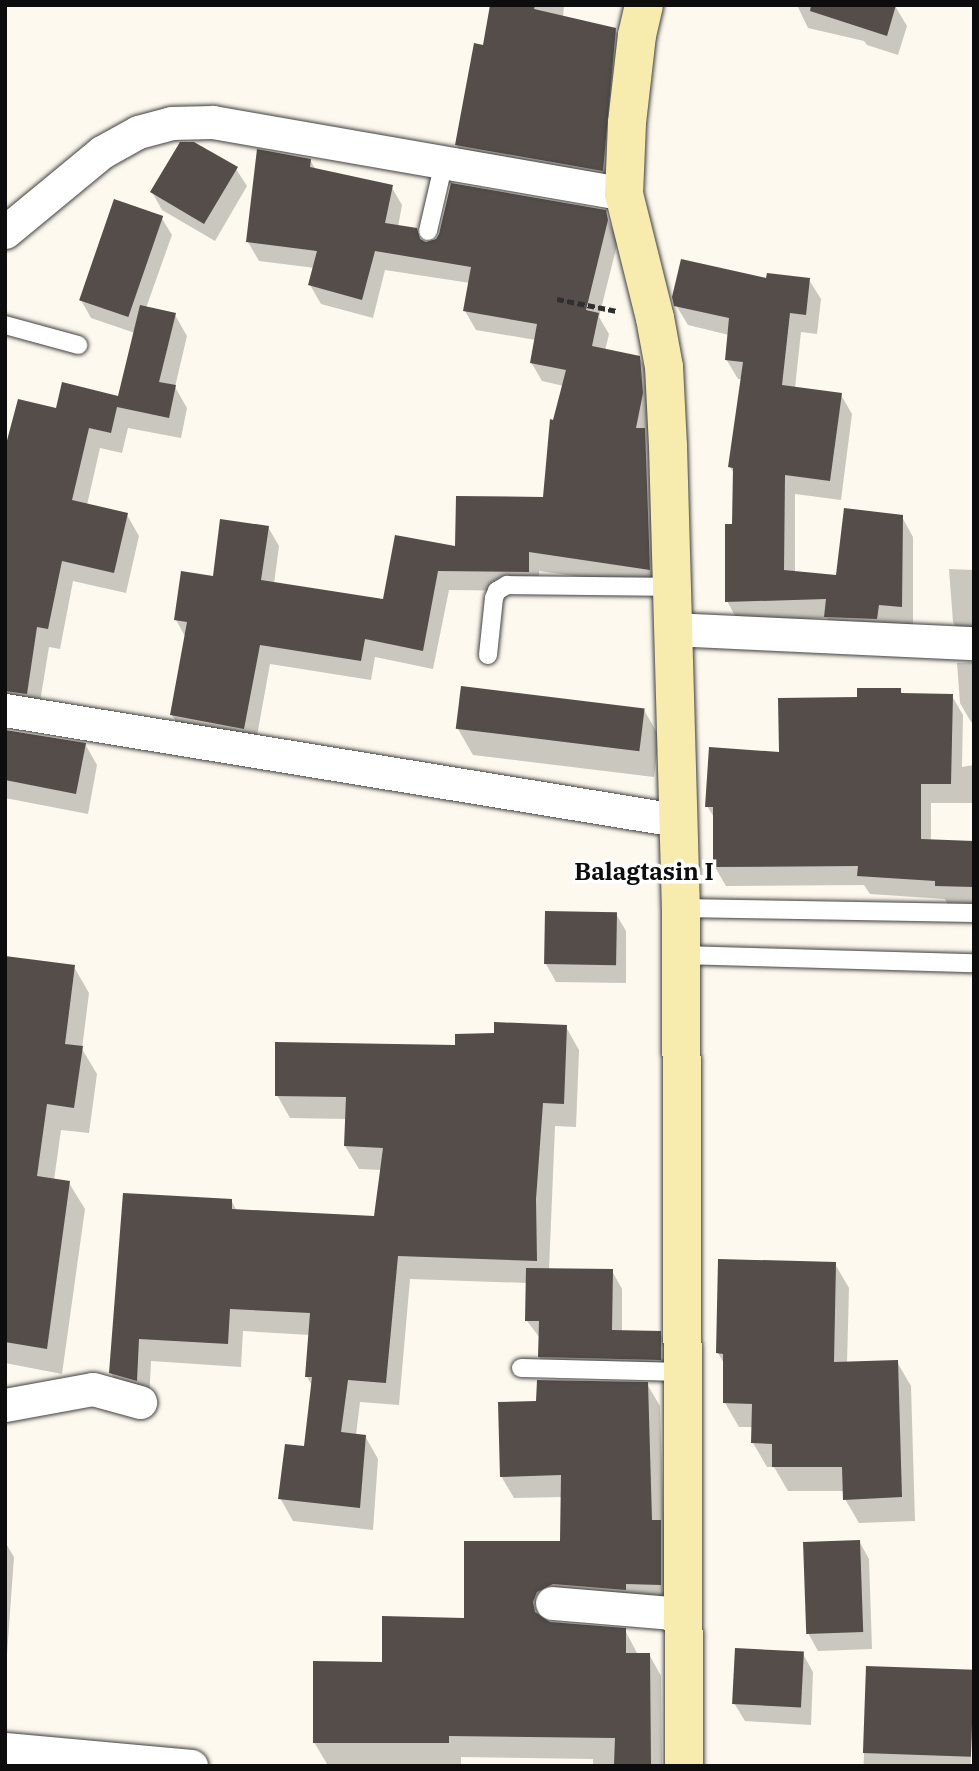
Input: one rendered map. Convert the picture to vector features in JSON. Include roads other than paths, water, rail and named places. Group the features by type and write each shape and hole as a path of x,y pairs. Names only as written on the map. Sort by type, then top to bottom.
{"street":[{"path":"644,5 637,35 627,123 624,194 655,318 664,367 676,820 681,908 684,1766"},
{"path":"5,232 102,152 138,132 171,123 213,122 624,194"},
{"path":"672,629 974,643"},
{"path":"5,710 676,820"},
{"path":"5,1405 93,1389 140,1402"},
{"path":"552,1603 684,1614"},
{"path":"5,1749 191,1766"}],"lane":[{"path":"428,232 444,162"},
{"path":"5,325 78,345"},
{"path":"488,654 494,598 497,591 507,584 671,587"},
{"path":"681,908 974,913"},
{"path":"681,955 974,963"},
{"path":"522,1368 684,1372"}],"district":[{"name":"Balagtasin I","path":"644,872"}]}
